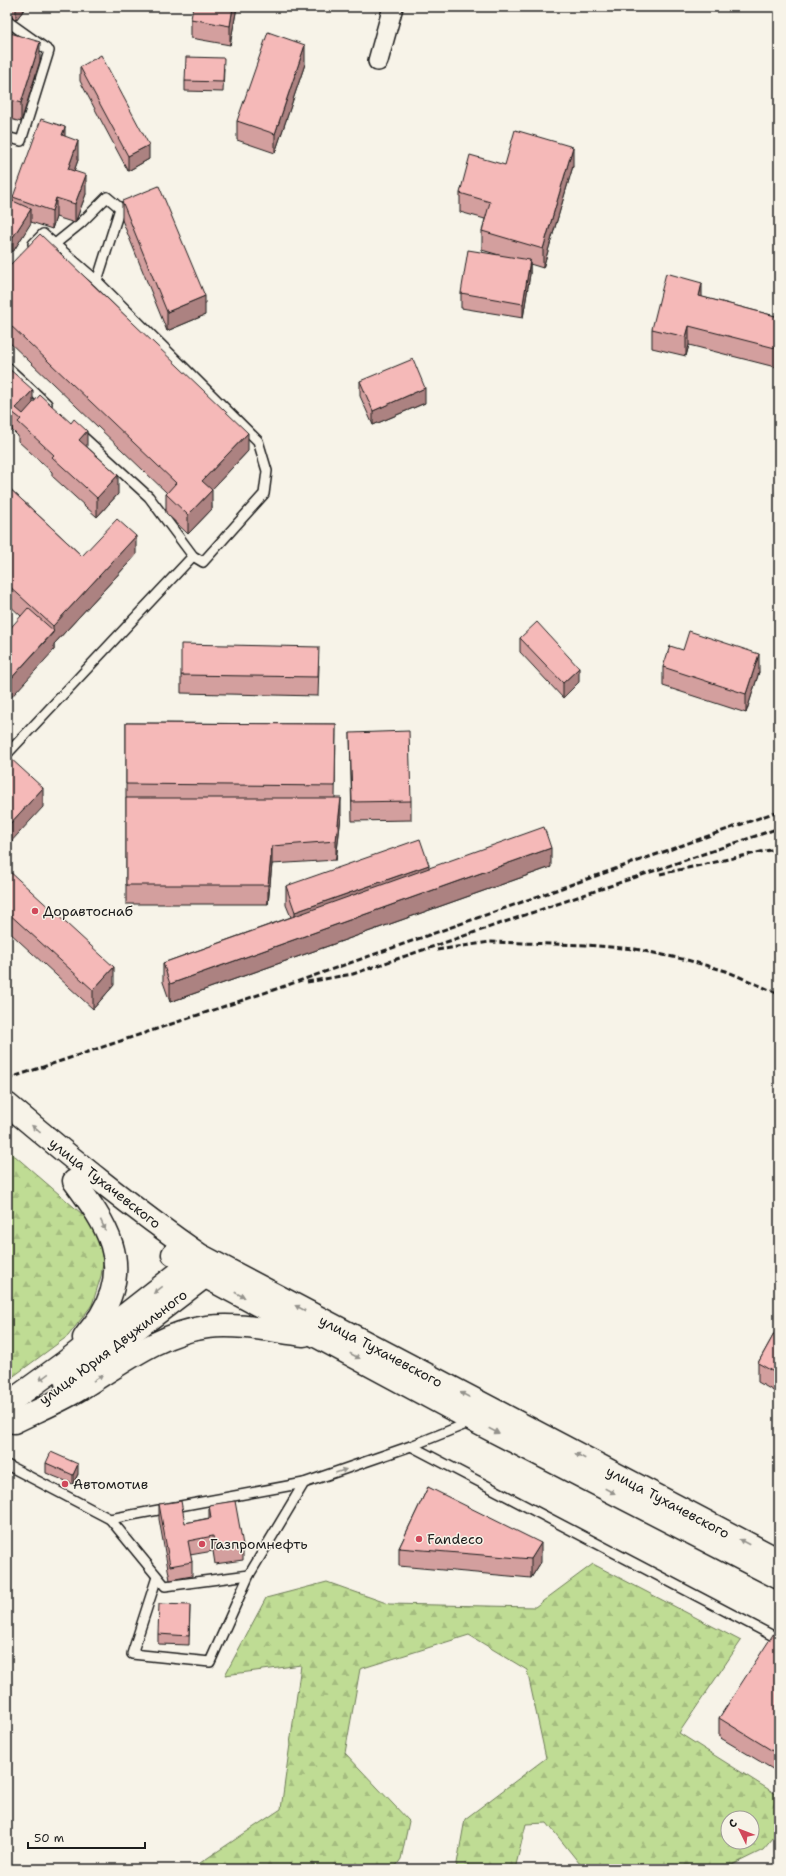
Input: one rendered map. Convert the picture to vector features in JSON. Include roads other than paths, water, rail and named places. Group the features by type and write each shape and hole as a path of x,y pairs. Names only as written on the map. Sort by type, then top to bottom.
{"main road":[{"name":"улица Тухачевского","path":"7,1104 84,1170 161,1228 204,1266 779,1560"},
{"name":"улица Тухачевского","path":"7,1123 74,1181 204,1266 319,1337 474,1420 779,1578"},
{"path":"65,1362 101,1315 112,1290 116,1273 114,1248 98,1214 74,1181"},
{"name":"улица Юрия Двужильного","path":"9,1418 65,1362 204,1266"},
{"name":"улица Юрия Двужильного","path":"9,1418 204,1266"},
{"path":"9,1418 78,1390 143,1349 179,1332 207,1327 232,1325 319,1337"}],"street":[{"path":"378,60 393,7"}],"lane":[{"path":"7,21 49,51 21,142 7,137"},
{"path":"55,244 82,223 107,197 120,208 97,281"},
{"path":"28,250 43,234 97,281 258,441 267,471 264,494 203,562 193,556 149,497 69,424"},
{"path":"7,367 52,408"},
{"path":"7,754 193,556"},
{"path":"110,1519 304,1484 411,1446 474,1420"},
{"path":"411,1446 779,1639"},
{"path":"7,1464 110,1519 156,1578 165,1586 249,1575"},
{"path":"156,1578 132,1654 210,1662 249,1575 304,1484"}],"railway":[{"path":"7,1079 282,987 779,811"},
{"path":"307,982 353,974 779,828"},
{"path":"660,874 779,848"},
{"path":"437,950 490,942 586,945 635,949 687,960 726,971 779,994"}],"place":[{"name":"Доравтоснаб","path":"35,911"},
{"name":"Автомотив","path":"65,1484"},
{"name":"Fandeco","path":"419,1539"},
{"name":"Газпромнефть","path":"202,1544"}]}
